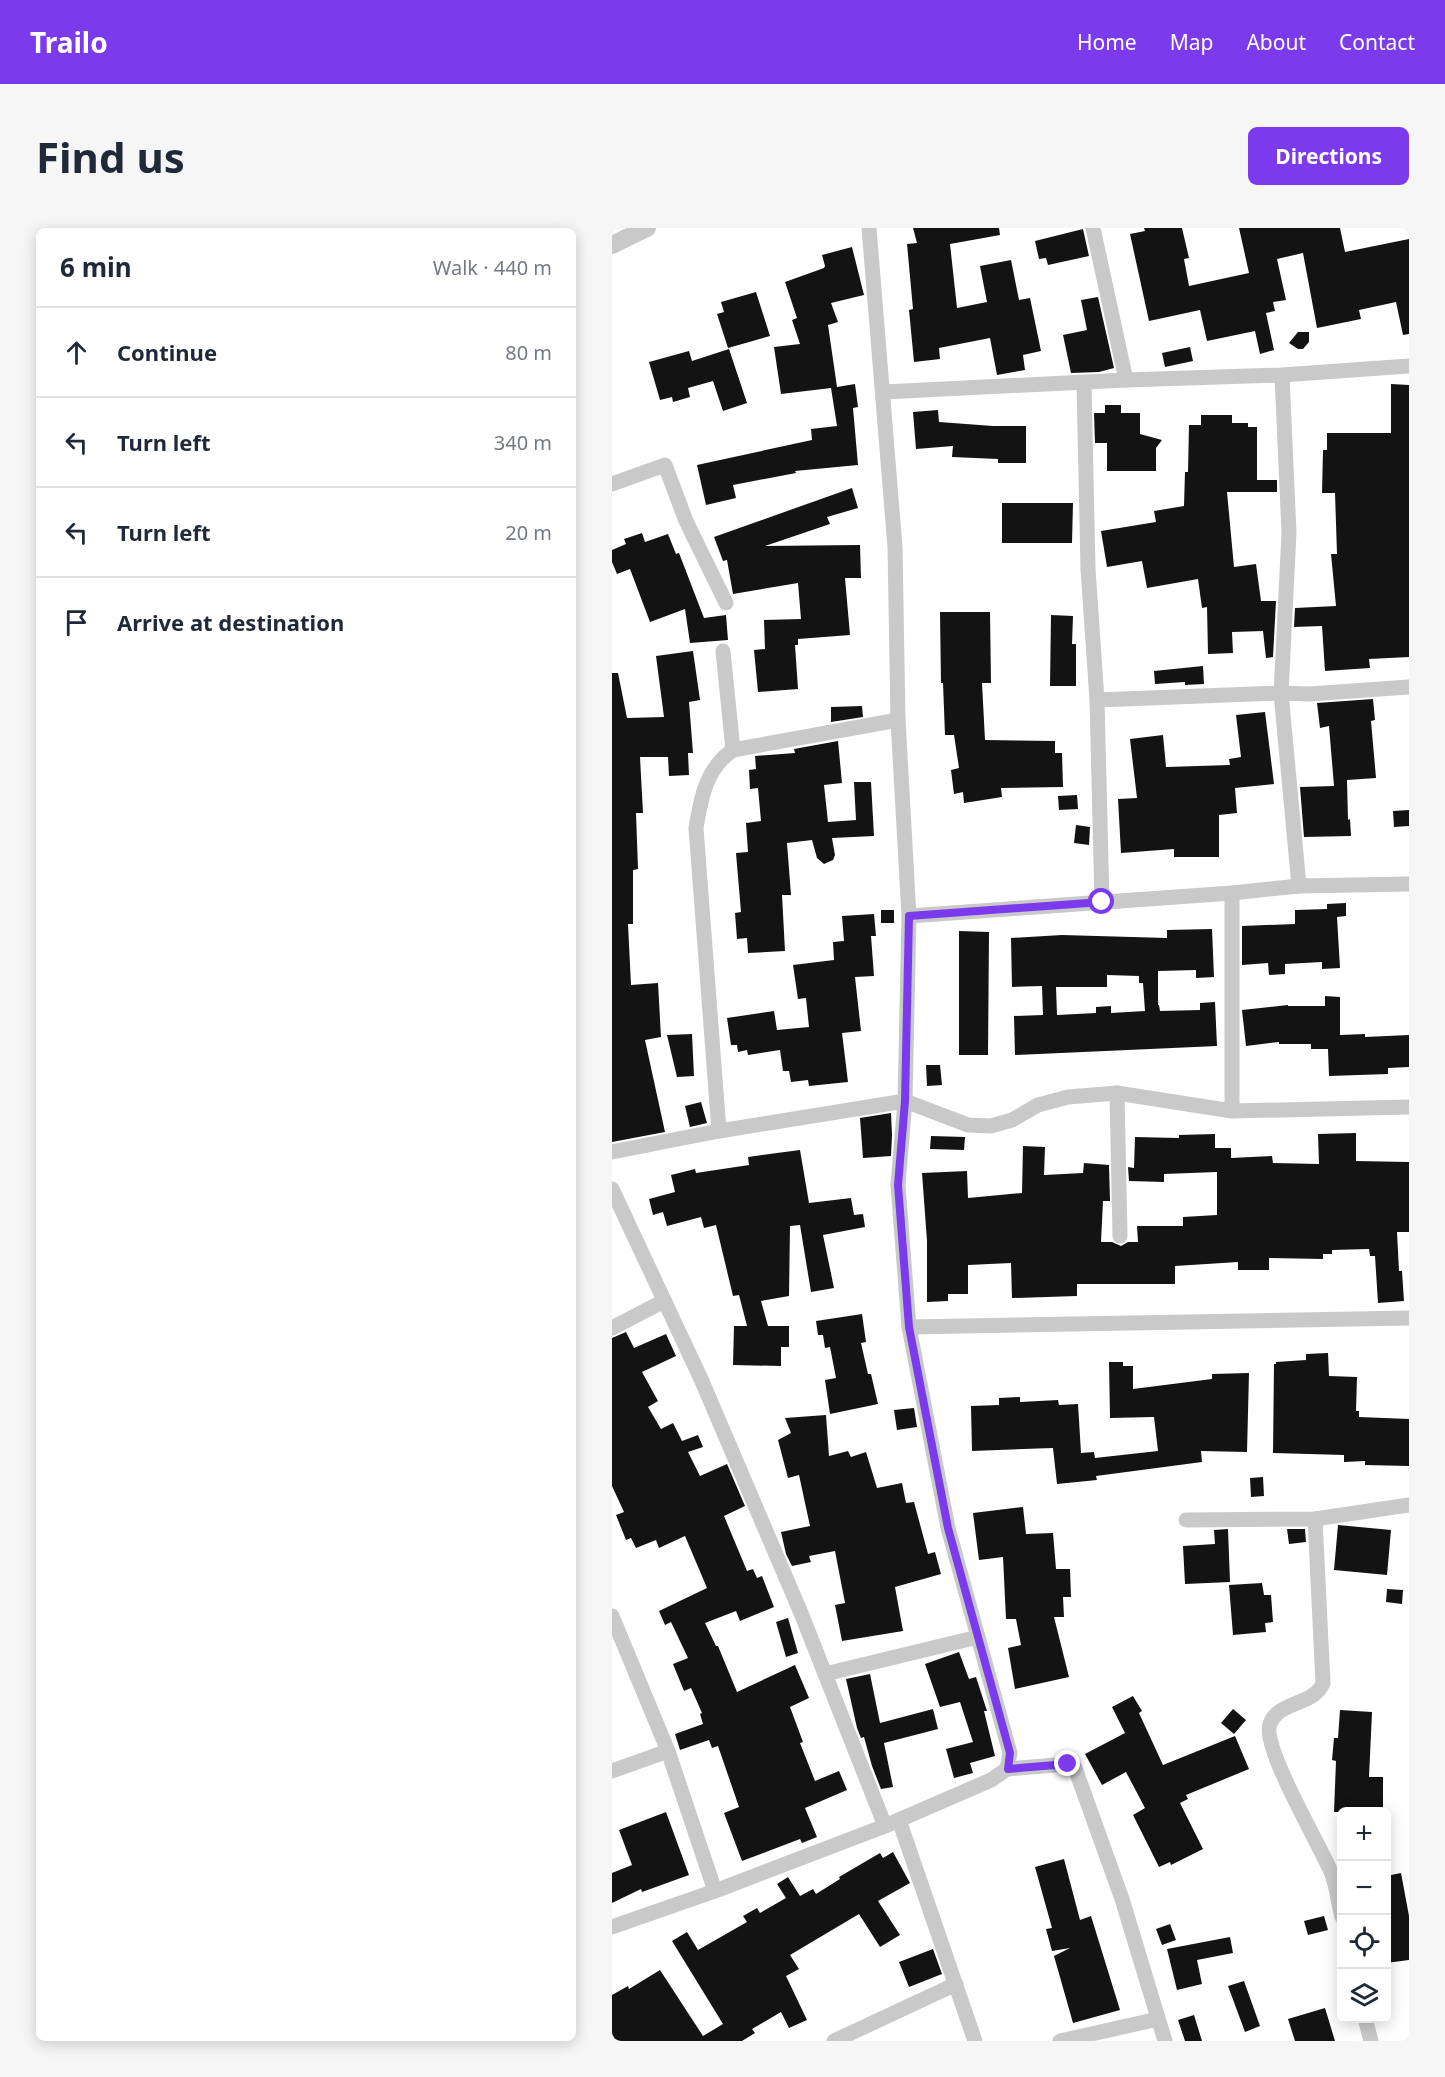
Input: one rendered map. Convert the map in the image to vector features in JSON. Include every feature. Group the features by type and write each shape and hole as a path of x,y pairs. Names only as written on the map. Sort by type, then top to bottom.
{"street":[{"path":"612,245 647,228"},
{"path":"869,228 895,547 898,720 909,916 905,1101 898,1185 909,1327 948,1528 1010,1753 1008,1769"},
{"path":"1093,228 1126,380"},
{"path":"884,392 1282,375 1409,366"},
{"path":"1282,375 1289,533 1281,693 1299,886"},
{"path":"1084,383 1088,569 1097,700 1102,902"},
{"path":"612,484 665,465 686,521 726,603"},
{"path":"723,651 733,750"},
{"path":"1097,700 1309,694 1409,687"},
{"path":"719,1131 696,828 705,787 713,767 733,750 898,720"},
{"path":"909,916 1232,893 1299,886 1409,885"},
{"path":"1232,893 1232,1111"},
{"path":"612,1152 719,1131 905,1101 968,1125 991,1126 1012,1120 1038,1105 1068,1097 1117,1093 1232,1111 1409,1107"},
{"path":"1117,1093 1120,1236"},
{"path":"612,1189 706,1389 825,1674 892,1823 956,1984 975,2041"},
{"path":"612,1328 664,1301"},
{"path":"909,1327 1409,1318"},
{"path":"1186,1520 1315,1519 1409,1505"},
{"path":"1315,1519 1323,1683 1316,1694 1288,1706 1274,1718 1269,1725 1269,1734 1276,1758 1332,1874 1341,1915"},
{"path":"612,1616 668,1750 715,1892"},
{"path":"825,1674 978,1637"},
{"path":"612,1771 668,1750"},
{"path":"612,1927 715,1892 892,1823 991,1780 1008,1769 1068,1764 1075,1768 1122,1899 1165,2041"},
{"path":"834,2041 956,1984"},
{"path":"1060,2041 1158,2019"},
{"path":"1366,2023 1371,2041"}],"building":[{"path":"913,228 999,228 1000,235 950,244 957,308 987,302 980,266 1011,260 1019,300 1030,298 1041,351 1023,355 1025,370 997,375 990,338 939,348 940,359 914,362 909,310 913,309 907,244 917,243"},
{"path":"1144,228 1182,228 1189,258 1184,259 1189,286 1249,273 1239,228 1340,228 1345,252 1409,239 1409,334 1403,335 1396,302 1359,310 1361,319 1317,328 1303,253 1277,259 1286,300 1273,302 1275,311 1266,313 1274,350 1260,354 1255,331 1207,341 1200,310 1149,321 1130,234 1145,231"},
{"path":"1083,229 1089,256 1048,265 1046,258 1039,259 1035,241"},
{"path":"852,247 864,295 831,303 838,322 828,325 837,387 855,384 858,407 853,408 858,465 795,471 796,473 733,485 736,498 706,505 697,465 812,440 811,429 837,426 831,388 781,394 774,347 800,344 792,320 797,318 785,282 824,268 822,255"},
{"path":"756,292 770,336 728,348 717,314 724,312 721,302"},
{"path":"1098,297 1114,368 1099,372 1071,373 1063,335 1087,330 1081,300"},
{"path":"1298,332 1309,332 1309,342 1303,349 1298,349 1289,343"},
{"path":"1190,347 1193,361 1165,367 1162,353"},
{"path":"729,349 747,403 723,411 713,381 688,388 690,397 673,402 672,397 660,400 649,362 689,351 692,361"},
{"path":"1391,384 1409,385 1409,657 1369,659 1370,668 1325,671 1322,626 1294,627 1295,608 1336,606 1331,554 1337,554 1335,493 1322,493 1323,450 1327,450 1327,433 1391,433"},
{"path":"1105,405 1121,405 1121,413 1140,413 1140,434 1162,440 1156,448 1156,471 1107,471 1107,443 1095,443 1094,413 1105,413"},
{"path":"938,410 939,422 1026,426 1026,463 998,463 998,459 952,457 953,446 916,449 913,412"},
{"path":"1201,415 1232,415 1232,423 1248,423 1248,427 1257,427 1257,480 1277,480 1277,492 1227,492 1234,567 1256,564 1261,601 1276,601 1273,657 1266,658 1263,631 1232,632 1233,653 1208,654 1207,607 1202,608 1198,579 1147,588 1142,561 1107,567 1101,531 1156,522 1154,511 1184,506 1185,472 1188,472 1189,425 1201,425"},
{"path":"852,488 858,508 827,517 830,524 765,546 860,545 861,578 845,578 850,635 798,639 798,645 795,645 798,689 758,692 754,650 765,649 764,620 801,619 798,583 733,594 727,560 723,561 714,537"},
{"path":"1002,503 1073,503 1072,543 1002,543"},
{"path":"642,533 645,542 668,534 676,554 679,553 704,618 726,615 728,640 690,643 685,609 650,622 630,569 617,574 612,562 612,550 626,544 624,539"},
{"path":"940,612 990,612 991,683 982,683 985,740 1055,741 1055,753 1062,753 1063,787 1001,788 1002,797 964,803 963,792 954,794 951,770 959,768 954,735 945,735 943,683 941,683"},
{"path":"1051,615 1073,616 1072,644 1076,644 1076,686 1050,686"},
{"path":"693,651 700,700 689,702 693,753 688,753 689,775 669,776 668,757 640,757 643,813 636,813 638,869 633,870 633,924 628,924 631,985 658,983 661,1037 645,1040 665,1132 612,1142 612,673 618,673 627,718 664,717 656,656"},
{"path":"1203,666 1204,684 1185,685 1185,682 1155,684 1154,671"},
{"path":"1373,699 1375,720 1371,721 1376,778 1347,780 1348,820 1350,819 1351,836 1304,837 1300,787 1334,786 1329,726 1320,728 1317,703"},
{"path":"862,706 863,717 831,722 831,707"},
{"path":"1265,712 1274,784 1235,788 1237,813 1219,815 1219,857 1174,857 1174,849 1121,853 1118,799 1137,798 1130,739 1163,735 1166,767 1230,765 1229,759 1241,757 1236,715"},
{"path":"838,741 842,783 824,785 828,822 856,820 854,782 871,782 874,836 832,838 835,855 833,860 824,864 817,858 812,840 787,843 791,895 782,895 785,951 748,953 747,938 737,939 735,913 741,912 736,853 748,852 746,823 761,821 758,788 750,789 749,770 756,769 755,756 795,753 794,749"},
{"path":"1077,795 1078,809 1059,810 1058,796"},
{"path":"1409,810 1409,826 1394,827 1393,811"},
{"path":"1076,825 1090,827 1089,845 1074,843"},
{"path":"1346,903 1346,916 1337,917 1340,968 1322,969 1322,962 1285,964 1285,974 1269,975 1268,963 1242,965 1242,926 1295,924 1295,910 1327,909 1327,904"},
{"path":"881,910 894,910 894,923 881,923"},
{"path":"874,914 876,936 871,936 874,976 855,977 861,1031 842,1033 848,1082 809,1086 808,1080 791,1082 789,1071 783,1071 780,1050 748,1055 747,1050 738,1052 737,1045 731,1045 727,1018 774,1011 777,1030 809,1027 806,998 798,999 793,965 834,960 833,942 844,941 842,916"},
{"path":"1212,929 1214,977 1196,978 1196,970 1158,971 1158,1005 1160,1011 1200,1010 1200,1003 1215,1002 1217,1046 1015,1055 1014,1016 1043,1015 1042,986 1012,987 1011,938 1062,935 1167,938 1167,930","holes":["1107,975 1139,976 1139,983 1143,983 1145,1011 1111,1013 1111,1006 1096,1007 1096,1013 1057,1015 1056,987 1107,987"]},
{"path":"959,931 989,932 988,1055 959,1055"},
{"path":"1325,996 1340,997 1340,1035 1365,1034 1365,1037 1409,1035 1409,1067 1388,1068 1388,1074 1329,1076 1328,1049 1311,1049 1311,1044 1279,1044 1279,1042 1246,1046 1242,1010 1288,1005 1325,1006"},
{"path":"692,1034 694,1076 677,1077 667,1035"},
{"path":"926,1065 940,1065 942,1085 927,1086"},
{"path":"701,1102 707,1123 690,1127 685,1106"},
{"path":"891,1113 891,1156 863,1158 860,1118"},
{"path":"1356,1133 1356,1161 1409,1162 1409,1232 1397,1232 1399,1271 1402,1271 1404,1301 1378,1303 1375,1256 1370,1256 1369,1249 1332,1250 1332,1254 1323,1254 1323,1259 1269,1258 1269,1270 1238,1270 1238,1262 1175,1266 1175,1284 1077,1284 1077,1296 1012,1298 1011,1263 968,1265 968,1294 948,1294 948,1301 927,1302 927,1241 922,1173 967,1171 968,1198 1022,1193 1023,1146 1045,1147 1044,1175 1083,1173 1084,1163 1109,1165 1110,1201 1103,1201 1101,1242 1112,1242 1121,1246 1128,1242 1138,1242 1137,1226 1183,1226 1183,1217 1217,1215 1217,1172 1164,1174 1164,1182 1129,1181 1128,1167 1134,1168 1135,1137 1179,1138 1179,1135 1215,1134 1215,1148 1231,1148 1231,1158 1272,1156 1273,1163 1319,1164 1318,1134"},
{"path":"931,1136 965,1137 964,1150 930,1149"},
{"path":"800,1150 809,1203 851,1198 854,1215 863,1214 865,1227 823,1235 834,1288 811,1292 800,1225 790,1226 789,1296 761,1301 768,1326 789,1326 789,1347 781,1347 781,1366 733,1365 734,1326 747,1326 739,1295 733,1296 716,1225 704,1228 701,1217 667,1226 663,1212 653,1215 649,1199 675,1192 671,1175 695,1169 696,1173 749,1165 748,1157"},
{"path":"862,1314 866,1342 861,1343 878,1404 830,1414 825,1380 836,1378 830,1347 825,1348 823,1335 818,1335 816,1321"},
{"path":"626,1332 634,1348 666,1334 676,1356 642,1372 658,1401 648,1407 661,1429 673,1423 682,1441 698,1435 703,1447 688,1452 700,1476 727,1464 745,1506 724,1516 747,1571 753,1569 757,1578 762,1576 774,1607 740,1621 736,1611 705,1623 718,1646 737,1692 795,1665 809,1698 790,1707 803,1742 800,1743 815,1781 839,1771 847,1790 805,1808 817,1837 802,1843 800,1839 742,1861 724,1813 739,1807 718,1746 712,1748 709,1740 680,1750 675,1734 703,1724 700,1714 702,1713 691,1688 684,1691 673,1664 688,1658 671,1622 665,1625 659,1611 707,1588 685,1536 659,1548 656,1540 636,1548 631,1538 626,1540 616,1515 624,1512 612,1486 612,1338"},
{"path":"1328,1353 1329,1376 1357,1377 1356,1411 1359,1411 1359,1417 1409,1419 1409,1466 1365,1465 1365,1461 1344,1462 1344,1455 1273,1453 1274,1364 1306,1360 1306,1354"},
{"path":"1109,1362 1123,1362 1123,1366 1133,1366 1133,1389 1212,1379 1212,1374 1249,1373 1247,1452 1201,1451 1202,1462 1096,1476 1097,1480 1057,1484 1053,1448 972,1451 971,1406 999,1405 999,1398 1020,1397 1020,1402 1058,1400 1059,1405 1078,1404 1081,1453 1094,1452 1095,1458 1158,1451 1154,1417 1110,1418"},
{"path":"914,1408 917,1427 897,1430 894,1410"},
{"path":"826,1415 829,1456 848,1451 851,1457 866,1452 877,1488 902,1483 906,1503 914,1502 928,1554 935,1552 941,1574 895,1587 903,1631 842,1641 835,1605 845,1603 835,1551 809,1556 811,1562 792,1566 786,1554 781,1532 810,1526 799,1475 788,1478 778,1440 791,1433 785,1418"},
{"path":"1263,1477 1264,1496 1251,1497 1250,1478"},
{"path":"1023,1507 1026,1534 1053,1533 1056,1569 1070,1569 1071,1597 1063,1597 1064,1617 1054,1617 1069,1677 1015,1689 1008,1648 1021,1645 1016,1619 1006,1619 1003,1557 979,1560 973,1513"},
{"path":"1338,1525 1391,1530 1387,1575 1334,1570"},
{"path":"1228,1529 1230,1582 1185,1584 1183,1546 1215,1544 1214,1530"},
{"path":"1287,1529 1305,1529 1306,1542 1289,1544"},
{"path":"1262,1583 1264,1595 1271,1595 1273,1622 1265,1623 1266,1632 1233,1635 1229,1585"},
{"path":"1387,1589 1403,1590 1402,1604 1386,1602"},
{"path":"788,1618 798,1653 786,1657 776,1622"},
{"path":"959,1652 969,1679 976,1677 987,1711 984,1711 995,1756 970,1763 973,1773 954,1778 946,1749 973,1742 960,1702 940,1707 925,1664"},
{"path":"870,1674 880,1723 933,1709 938,1729 884,1743 893,1787 881,1789 864,1737 861,1738 857,1728 846,1679"},
{"path":"1133,1696 1142,1711 1139,1713 1163,1765 1235,1736 1249,1769 1186,1795 1188,1799 1180,1803 1203,1849 1171,1865 1170,1862 1159,1867 1133,1815 1145,1808 1126,1772 1102,1785 1085,1754 1125,1733 1112,1707"},
{"path":"1233,1709 1246,1720 1234,1734 1221,1723"},
{"path":"1340,1710 1372,1712 1369,1777 1383,1777 1383,1807 1337,1807 1337,1812 1334,1812 1336,1761 1332,1760 1334,1738 1338,1738"},
{"path":"666,1812 689,1875 642,1892 641,1889 612,1903 612,1873 632,1865 619,1830"},
{"path":"893,1852 910,1883 878,1901 900,1935 880,1947 859,1914 790,1955 799,1969 786,1976 807,2020 789,2028 781,2012 752,2029 755,2033 742,2041 612,2041 612,1995 628,1986 629,1989 660,1970 703,2036 723,2024 672,1941 687,1932 698,1950 747,1922 743,1916 757,1908 760,1913 786,1898 777,1884 788,1877 800,1896 813,1889 816,1894 840,1879 839,1877 880,1853 883,1858"},
{"path":"1064,1859 1080,1920 1091,1916 1120,2010 1073,2023 1054,1956 1070,1948 1052,1951 1046,1929 1052,1928 1035,1867"},
{"path":"1401,1873 1409,1916 1409,1960 1391,1962 1391,1915 1391,1875"},
{"path":"1324,1916 1328,1930 1308,1935 1304,1921"},
{"path":"1170,1924 1176,1940 1162,1945 1156,1929"},
{"path":"1230,1937 1233,1953 1197,1960 1202,1984 1177,1990 1167,1949"},
{"path":"933,1949 942,1974 909,1987 899,1962"},
{"path":"1244,1981 1260,2026 1245,2032 1228,1986"},
{"path":"1325,2008 1335,2041 1295,2041 1288,2019"},
{"path":"1194,2015 1202,2041 1185,2041 1178,2020"}],"route":[{"path":"1068,1764 1008,1769 1010,1753 948,1528 909,1327 898,1185 905,1101 909,916 1102,902"}]}
